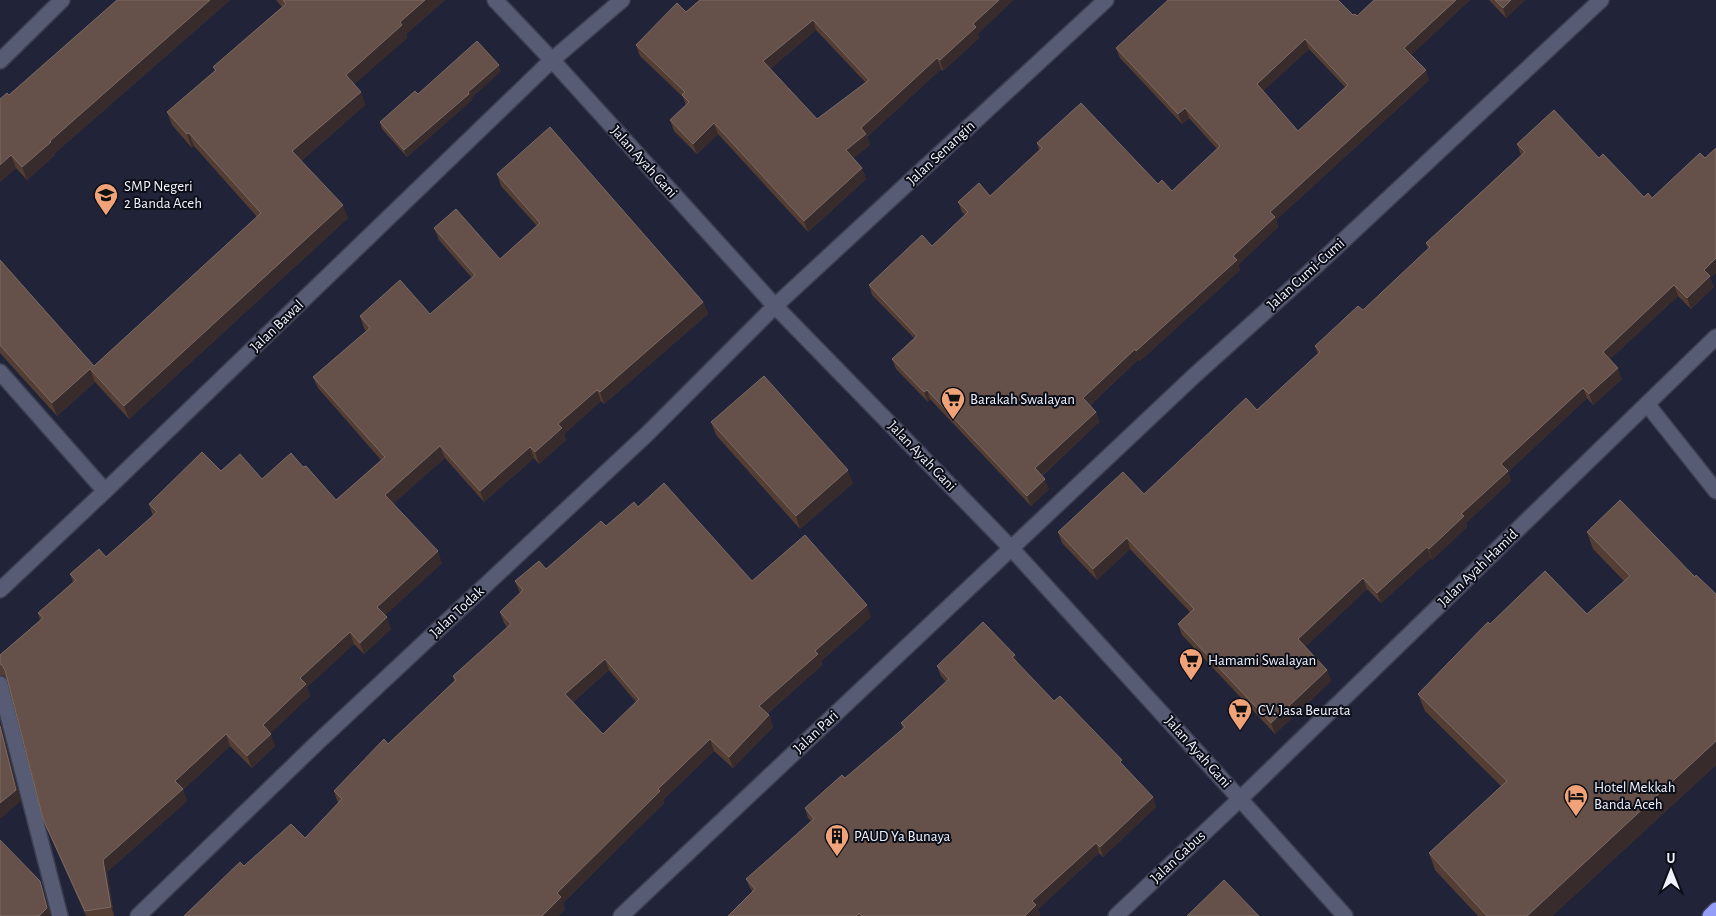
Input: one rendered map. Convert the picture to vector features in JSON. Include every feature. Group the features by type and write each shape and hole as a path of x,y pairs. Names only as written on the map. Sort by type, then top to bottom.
{"highway":[{"path":"1710,916 1716,910"}],"street":[{"path":"0,61 62,0"},
{"name":"Jalan Ayah Gani","path":"495,0 552,60 775,306 1011,548 1240,798 1345,916"},
{"name":"Jalan Bawal","path":"0,590 552,60 622,0"},
{"name":"Jalan Senangin","path":"775,306 1106,0"},
{"name":"Jalan Cumi-Cumi","path":"1011,548 1600,0"},
{"name":"Jalan Todak","path":"138,916 319,741 646,435 775,306"},
{"name":"Jalan Ayah Hamid","path":"1240,798 1716,338"},
{"path":"0,372 105,491"},
{"path":"1646,404 1716,491"},
{"name":"Jalan Pari","path":"621,916 1011,548"},
{"path":"0,684 60,916"},
{"name":"Jalan Gabus","path":"1116,916 1240,798"}],"building":[{"path":"117,0 210,0 22,167 11,155 0,165 0,99 7,93 9,95"},
{"path":"283,0 425,0 400,22 402,25 346,75 361,92 292,151 343,205 124,406 90,369 52,403 0,345 0,260 94,366 261,213 189,133 187,134 167,112 216,70 213,67 286,4"},
{"path":"700,0 999,0 973,24 976,27 940,60 937,58 861,128 866,134 846,150 862,168 804,221 714,123 693,144 670,120 689,102 682,95 685,92 636,45 677,3 686,12","holes":["813,20 869,80 817,119 763,61"]},
{"path":"1168,0 1338,0 1353,15 1357,16 1374,0 1456,0 1404,48 1426,70 1270,212 1275,217 1233,256 1237,260 1136,351 1135,349 1083,398 1096,412 1035,468 1045,479 1027,496 927,390 924,392 892,359 917,336 869,285 922,235 932,246 968,212 958,202 979,183 990,196 1042,148 1037,143 1081,103 1158,184 1162,180 1172,191 1220,146 1185,108 1178,114 1116,48","holes":["1305,39 1348,85 1298,131 1257,84"]},
{"path":"1495,0 1511,0 1503,8"},
{"path":"477,41 499,65 468,92 469,94 404,150 380,122 415,91 418,94"},
{"path":"1554,110 1599,158 1603,154 1644,197 1648,193 1652,198 1700,153 1705,158 1716,148 1716,258 1704,270 1710,276 1687,298 1674,285 1603,352 1618,368 1589,394 1583,388 1501,464 1508,471 1461,514 1464,516 1429,549 1427,547 1377,593 1363,578 1298,639 1327,670 1271,723 1178,624 1194,609 1127,538 1093,569 1058,532 1123,472 1144,494 1246,398 1257,410 1320,352 1315,346 1358,306 1363,310 1430,247 1426,243 1525,152 1517,144"},
{"path":"550,127 703,302 600,392 597,390 558,424 562,428 535,452 530,447 480,491 440,446 385,495 438,551 377,607 387,617 360,643 350,632 300,678 306,684 263,725 271,734 247,756 226,734 175,781 183,789 103,860 111,907 85,911 43,819 5,670 0,664 0,655 43,618 38,613 76,580 70,574 99,549 106,557 157,512 149,504 202,452 221,471 240,454 262,479 291,453 303,467 306,466 336,500 385,457 313,377 370,328 360,316 400,280 430,314 475,275 434,228 456,209 500,259 540,223 497,174"},
{"path":"764,376 848,470 796,516 711,422"},
{"path":"664,483 752,581 805,535 867,605 815,651 818,654 759,706 769,715 729,757 710,739 658,789 660,791 557,893 561,897 542,916 184,916 240,862 244,866 291,824 305,838 342,799 334,791 384,739 388,744 456,680 453,676 511,624 500,612 523,590 515,581 539,561 546,569 601,521 606,526 634,502 638,507","holes":["605,659 639,699 603,734 565,694"]},
{"path":"1620,500 1695,577 1696,575 1716,594 1716,741 1527,916 1487,916 1429,853 1507,781 1418,694 1488,622 1490,624 1545,571 1587,614 1630,576 1587,532"},
{"path":"983,622 1015,655 1012,657 1054,701 1060,696 1122,760 1120,762 1153,797 1100,847 1096,843 1032,901 1036,905 1025,916 862,916 859,913 856,916 728,916 755,889 746,879 814,819 805,808 842,775 845,778 905,727 901,723 949,679 937,666"},
{"path":"0,726 16,790 0,803"},
{"path":"0,840 40,881 47,908 39,916 0,916"},
{"path":"1224,880 1259,916 1187,916"}],"place":[{"name":"SMP Negeri 2 Banda Aceh","path":"106,216"},
{"name":"Barakah Swalayan","path":"953,420"},
{"name":"Hamami Swalayan","path":"1191,681"},
{"name":"CV. Jasa Beurata","path":"1240,731"},
{"name":"Hotel Mekkah Banda Aceh","path":"1576,817"},
{"name":"PAUD Ya Bunaya","path":"837,857"}]}
